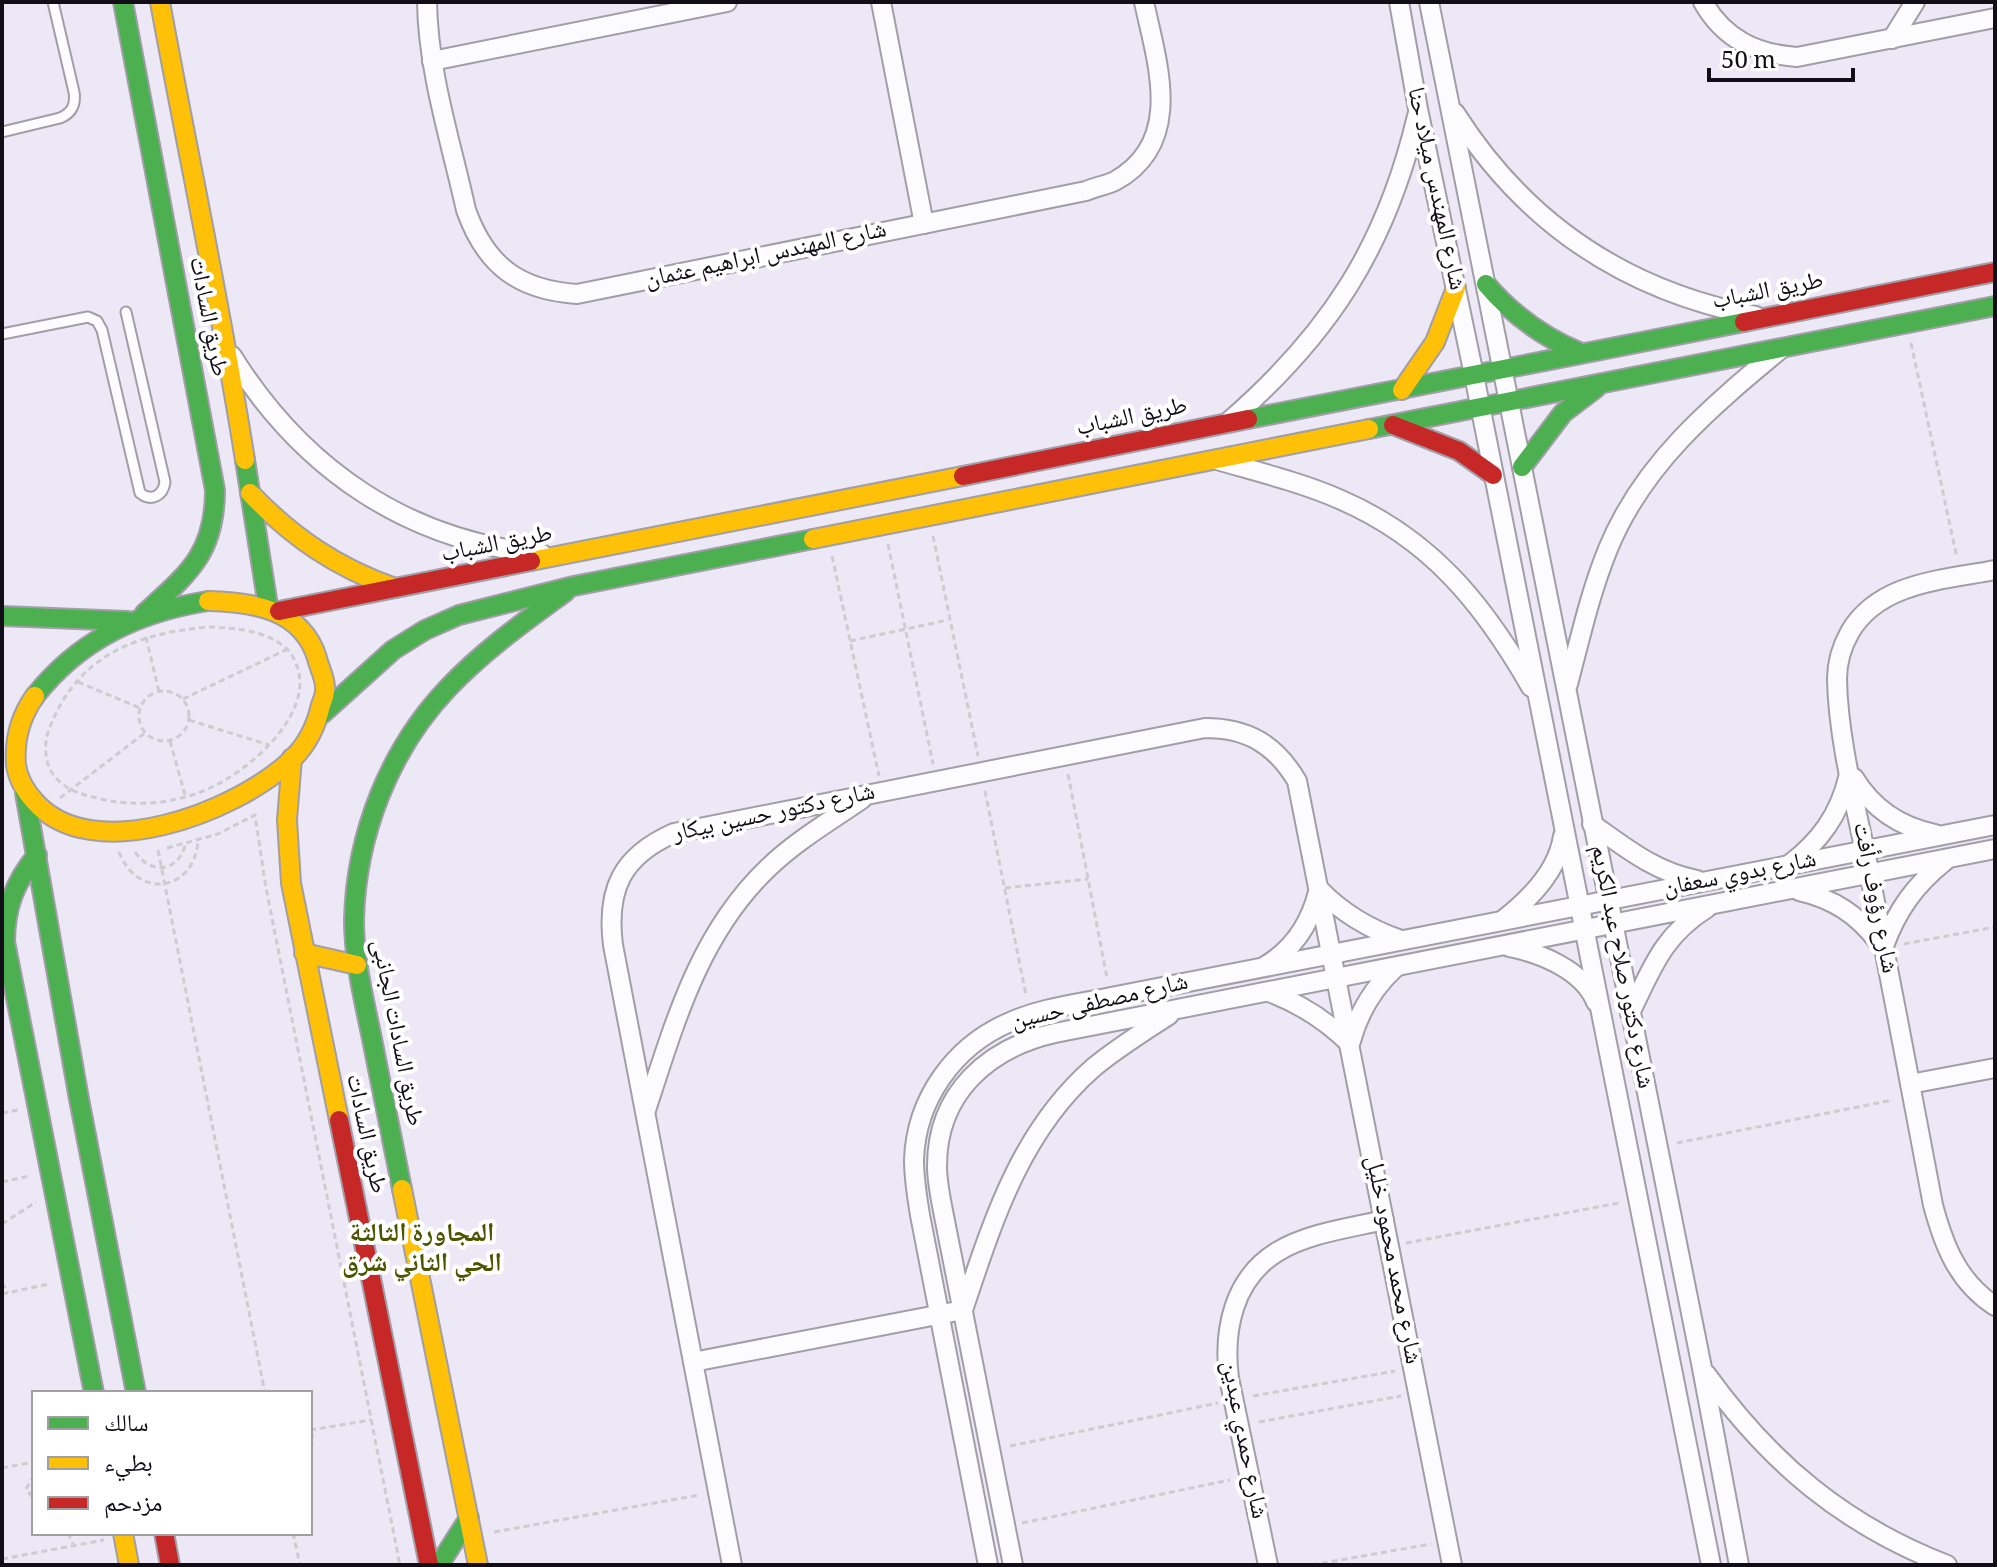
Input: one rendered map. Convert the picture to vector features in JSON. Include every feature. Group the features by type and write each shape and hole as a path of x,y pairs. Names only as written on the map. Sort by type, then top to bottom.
{"main road":[{"name":"طريق السادات","path":"123,2 215,490 216,512 213,533 194,567 135,619"},
{"name":"طريق السادات","path":"160,2 203,234 228,349 250,493 274,609"},
{"path":"135,68 171,61"},
{"name":"طريق الشباب","path":"135,619 174,606 208,601 243,601 274,609 397,589 1995,272"},
{"path":"1486,284 1505,308 1528,328 1555,343 1584,353"},
{"path":"1402,390 1431,353 1442,333 1456,288"},
{"path":"322,714 358,677 415,635 445,620 478,609 574,586 1995,306"},
{"path":"1522,467 1551,425 1568,407 1608,382"},
{"path":"1393,425 1458,451 1479,462 1493,475"},
{"path":"250,493 281,525 316,553 369,580 397,589"},
{"name":"طريق السادات الجانبى","path":"478,1565 357,965 353,933 357,871 373,809 400,753 436,701 476,660 574,586"},
{"path":"2,762 43,811 54,820 74,828 131,831 167,826 234,801 265,782 292,758 315,731 326,695 319,656 309,638 296,623 274,609"},
{"path":"2,616 135,619"},
{"path":"94,1391 54,1190 64,1156 37,855 23,786 14,759 15,736 22,713 55,672 78,652 135,619"},
{"name":"طريق السادات","path":"292,758 286,851 429,1565"},
{"path":"37,855 20,875 11,892 5,942 64,1156 135,1391"},
{"path":"304,953 357,965"},
{"path":"439,1565 470,1527"},
{"path":"123,1535 129,1565"},
{"path":"164,1535 170,1565"}],"street":[{"name":"شارع المهندس ابراهيم عثمان","path":"427,2 432,61 474,234 488,255 506,272 528,285 552,292 577,294 1086,191 1115,181 1139,163 1155,137 1162,108 1160,78 1146,5"},
{"path":"432,61 727,2"},
{"path":"881,2 924,224"},
{"name":"شارع المهندس ميلاد حنا","path":"1399,2 1418,109 1474,375"},
{"name":"شارع المهندس ميلاد حنا","path":"1429,2 1503,369"},
{"path":"1703,2 1711,17 1728,34 1749,48 1772,55 1797,57 1995,18"},
{"path":"1892,39 1915,2"},
{"path":"1449,103 1472,140 1530,206 1587,250 1638,280 1678,296 1763,318"},
{"path":"1227,423 1296,358 1352,283 1393,199 1408,155 1418,109"},
{"path":"1566,691 1596,582 1609,547 1646,480 1696,421 1782,348"},
{"path":"228,349 252,388 281,424 313,456 375,501 430,528 474,543 565,557"},
{"name":"شارع دكتور صلاح عبد الكريم","path":"1503,369 1741,1563"},
{"name":"شارع دكتور صلاح عبد الكريم","path":"1474,375 1711,1565"},
{"path":"1214,459 1339,499 1368,513 1422,548 1462,585 1489,618 1539,702"},
{"name":"شارع رؤوف رأفت","path":"1995,570 1901,589 1881,599 1850,632 1841,653 1837,675 1849,771 1933,1205 1950,1257 1980,1296 1995,1306"},
{"name":"شارع دكتور حسين بيكار","path":"732,1565 610,917 614,893 622,873 636,854 674,833 1064,754 1205,728 1228,728 1249,734 1269,746 1285,761 1297,781 1332,955"},
{"path":"1849,771 1870,800 1897,822 1942,836"},
{"path":"1787,866 1822,835 1835,816 1849,771"},
{"path":"645,1112 689,984 704,951 723,921 769,867 796,844 876,792"},
{"path":"1592,824 1636,857 1659,869 1707,882"},
{"name":"شارع بدوي سعفان","path":"1580,906 1995,825"},
{"path":"1499,923 1535,891 1550,872 1561,851 1564,829"},
{"name":"شارع بدوي سعفان","path":"1584,929 1995,849"},
{"path":"1883,948 1907,898 1925,877 1947,859"},
{"path":"1257,970 1292,946 1309,919 1319,889 1349,916 1376,931 1404,941"},
{"path":"1792,889 1819,895 1845,908 1866,926 1883,948"},
{"path":"1630,1013 1661,949 1684,924 1713,905"},
{"name":"شارع مصطفى حسين","path":"988,1565 916,1188 915,1148 924,1111 934,1087 949,1066 988,1033 1029,1015 1580,906"},
{"name":"شارع مصطفى حسين","path":"1013,1565 944,1216 937,1166 945,1119 963,1087 987,1061 1030,1038 1584,929"},
{"path":"1503,946 1529,951 1553,961 1575,977 1593,996 1602,1019"},
{"name":"شارع محمد محمود خليل","path":"1332,955 1452,1565"},
{"path":"1269,992 1321,1018 1350,1044 1367,1002 1396,967"},
{"path":"693,1362 963,1310 1002,1197 1019,1161 1040,1128 1091,1070 1122,1045 1179,1009"},
{"path":"1911,1090 1995,1068"},
{"name":"شارع حمدي عبدين","path":"1268,1565 1234,1400 1226,1350 1229,1322 1239,1295 1255,1271 1276,1253 1303,1240 1384,1220"},
{"path":"1702,1368 1773,1456 1816,1494 1863,1526 1913,1552 1947,1565"}],"lane":[{"path":"2,132 60,118 74,105 74,92 53,2"},
{"path":"2,334 88,317 97,321 102,330 140,493 150,498 156,497 161,494 165,482 126,312"}],"path":[{"path":"1907,323 1961,577"},
{"path":"929,516 1029,1015"},
{"path":"884,525 937,780"},
{"path":"827,536 850,641 876,792"},
{"path":"135,619 147,639 159,692"},
{"path":"850,641 949,620"},
{"path":"232,628 253,632 287,649 297,665 300,681 298,698 269,745 231,777 186,797 154,803 121,803 69,791 53,775 45,755 47,734 58,706 75,680 121,647 179,630 232,628"},
{"path":"183,699 309,638"},
{"path":"75,680 140,708"},
{"path":"168,691 183,699 189,720 182,733 161,741 146,732 141,725 140,708 145,700 168,691"},
{"path":"189,720 269,745"},
{"path":"43,811 146,732"},
{"path":"169,740 192,818"},
{"path":"1064,754 1111,997"},
{"path":"185,844 182,856 162,868 150,867 135,852 198,841 255,815 266,888 400,1565"},
{"path":"107,851 119,852 125,866 136,878 150,884 165,884 179,879 190,869 197,856 198,841"},
{"path":"158,850 265,1391"},
{"path":"1005,888 1088,879"},
{"path":"1883,948 1995,927"},
{"path":"1656,1147 1911,1090"},
{"path":"2,1182 64,1156"},
{"path":"2,1224 54,1190"},
{"path":"1390,1246 1638,1199"},
{"path":"2,1294 72,1279"},
{"path":"2,1283 8,1292"},
{"path":"990,1450 1413,1367"},
{"path":"1239,1426 1418,1393"},
{"path":"312,1430 371,1420"},
{"path":"2,1468 32,1462"},
{"path":"1005,1526 1249,1476"},
{"path":"32,1478 26,1489 32,1496"},
{"path":"470,1527 718,1491"},
{"path":"69,1535 74,1545"},
{"path":"2,1559 123,1535"},
{"path":"293,1535 300,1565"},
{"path":"1312,1565 1447,1541"}],"traffic: fast":[{"path":"123,2 215,490 214,512 204,546 186,573 145,613"},
{"path":"1486,284 1529,324 1581,353"},
{"path":"1369,429 1995,306"},
{"path":"1248,419 1744,322"},
{"path":"1522,467 1563,413 1596,388"},
{"path":"245,460 268,606"},
{"path":"322,714 393,650 425,630 459,615 574,586 813,539"},
{"path":"402,1189 356,948 356,888 369,826 393,766 427,712 475,662 565,592"},
{"path":"35,696 71,659 112,632 158,613 208,601"},
{"path":"2,616 127,621"},
{"path":"25,793 79,1099 136,1391"},
{"path":"37,855 13,896 5,942 94,1391"},
{"path":"439,1565 469,1518"}],"traffic: slow":[{"path":"160,2 245,460"},
{"path":"1402,390 1435,342 1456,288"},
{"path":"813,539 1369,429"},
{"path":"531,561 963,476"},
{"path":"250,493 282,524 316,550 354,571 395,588"},
{"path":"35,696 19,729 16,765 22,785 31,798 60,821 92,830 127,831 164,825 200,814 235,798 265,781 300,750 316,721 325,684 310,642 288,619 242,603 208,601"},
{"path":"292,758 287,820 291,883 339,1120"},
{"path":"304,953 357,965"},
{"path":"402,1189 478,1565"},
{"path":"123,1535 129,1565"}],"traffic: jam":[{"path":"1744,322 1995,272"},
{"path":"963,476 1248,419"},
{"path":"1393,425 1459,451 1493,475"},
{"path":"279,611 531,561"},
{"path":"339,1120 429,1565"},
{"path":"164,1535 170,1565"}],"district":[{"name":"المجاورة الثالثة الحي الثاني شرق","path":"422,1250"}]}
